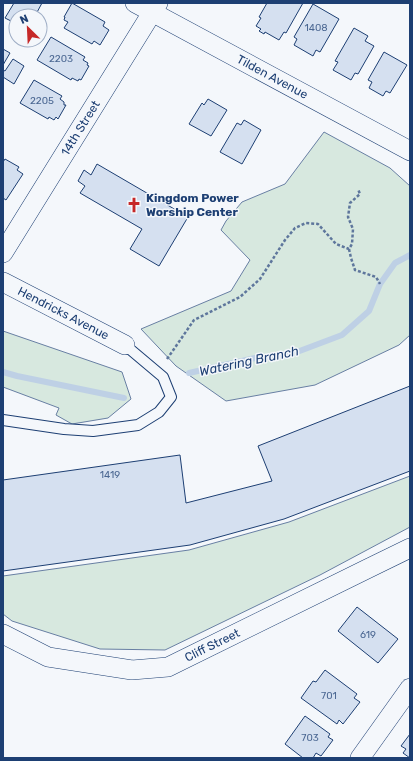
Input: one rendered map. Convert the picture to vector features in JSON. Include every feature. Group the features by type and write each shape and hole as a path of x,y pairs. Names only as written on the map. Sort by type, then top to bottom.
{"street":[{"name":"Tilden Avenue","path":"135,3 156,8 410,151"},
{"name":"14th Street","path":"3,253 156,8"},
{"name":"Hendricks Avenue","path":"3,282 125,345"},
{"name":"Cliff Street","path":"3,634 48,657 132,670 168,667 410,548"},
{"path":"360,758 410,688"}],"lane":[{"path":"3,420 64,429 93,431 138,425 159,412 171,397 163,377 125,345"}],"path":[{"path":"348,249 352,244 353,229 348,217 350,203 360,194 358,189"},
{"path":"157,372 194,320 240,297 260,279 295,228 306,223 318,224 336,244 348,249 356,270 376,277 380,284"}],"shaded area":[{"path":"324,132 390,168 410,186 410,335 399,345 315,385 226,401 176,366 141,329 231,291 250,260 221,230 226,221 242,202 285,184"},
{"path":"3,331 122,372 131,399 108,418 72,424 56,415 59,408 3,387"},
{"path":"410,476 410,527 320,575 165,650 100,649 12,621 3,614 3,576 189,550 289,522"}],"building":[{"path":"14,3 42,3 39,8 11,8"},
{"path":"72,3 105,22 103,26 109,30 100,45 94,41 92,44 64,28 68,22 64,20 64,17"},
{"path":"267,3 303,3 286,33 284,32 279,40 265,32 264,34 259,31 261,29 256,26"},
{"path":"313,4 339,19 320,52 316,50 313,56 294,45 297,39 294,37"},
{"path":"354,28 368,36 365,41 374,46 358,74 355,73 351,80 333,70 338,62 335,61"},
{"path":"51,37 85,57 83,60 88,63 87,65 89,66 81,80 79,79 78,81 72,78 71,80 37,60 44,48 48,48 48,42"},
{"path":"3,49 10,53 3,65"},
{"path":"384,52 407,65 390,93 386,91 383,96 369,88 372,82 368,80"},
{"path":"13,59 24,66 14,84 3,77 3,70 5,71"},
{"path":"34,80 62,96 60,99 64,102 64,105 66,105 58,119 56,117 54,120 49,117 48,119 20,103"},
{"path":"208,99 227,110 211,136 189,124 202,103 204,105"},
{"path":"244,120 261,130 242,164 220,152 237,123 241,125"},
{"path":"5,159 19,167 17,170 23,174 6,200 3,198 3,162"},
{"name":"Kingdom Power Worship Center","path":"97,164 188,217 159,266 130,249 142,229 80,193 85,186 78,181 84,170 91,175"},
{"path":"410,386 410,471 284,519 190,545 3,571 3,480 180,455 186,503 272,481 258,446"},
{"path":"357,607 398,639 378,663 338,631"},
{"path":"325,670 357,694 354,698 360,702 343,724 339,720 337,724 301,698 313,681 316,682"},
{"path":"305,716 330,734 328,737 333,740 321,756 316,753 313,758 303,758 285,744"},
{"path":"410,734 410,758 403,753 406,749 401,746"}],"waterway":[{"name":"Watering Branch","path":"189,373 255,358 289,355 342,335 369,311 380,284 395,263 410,255"},
{"name":"Watering Branch","path":"3,372 124,398"}],"place":[{"name":"Kingdom Power Worship Center","path":"134,205"}]}
